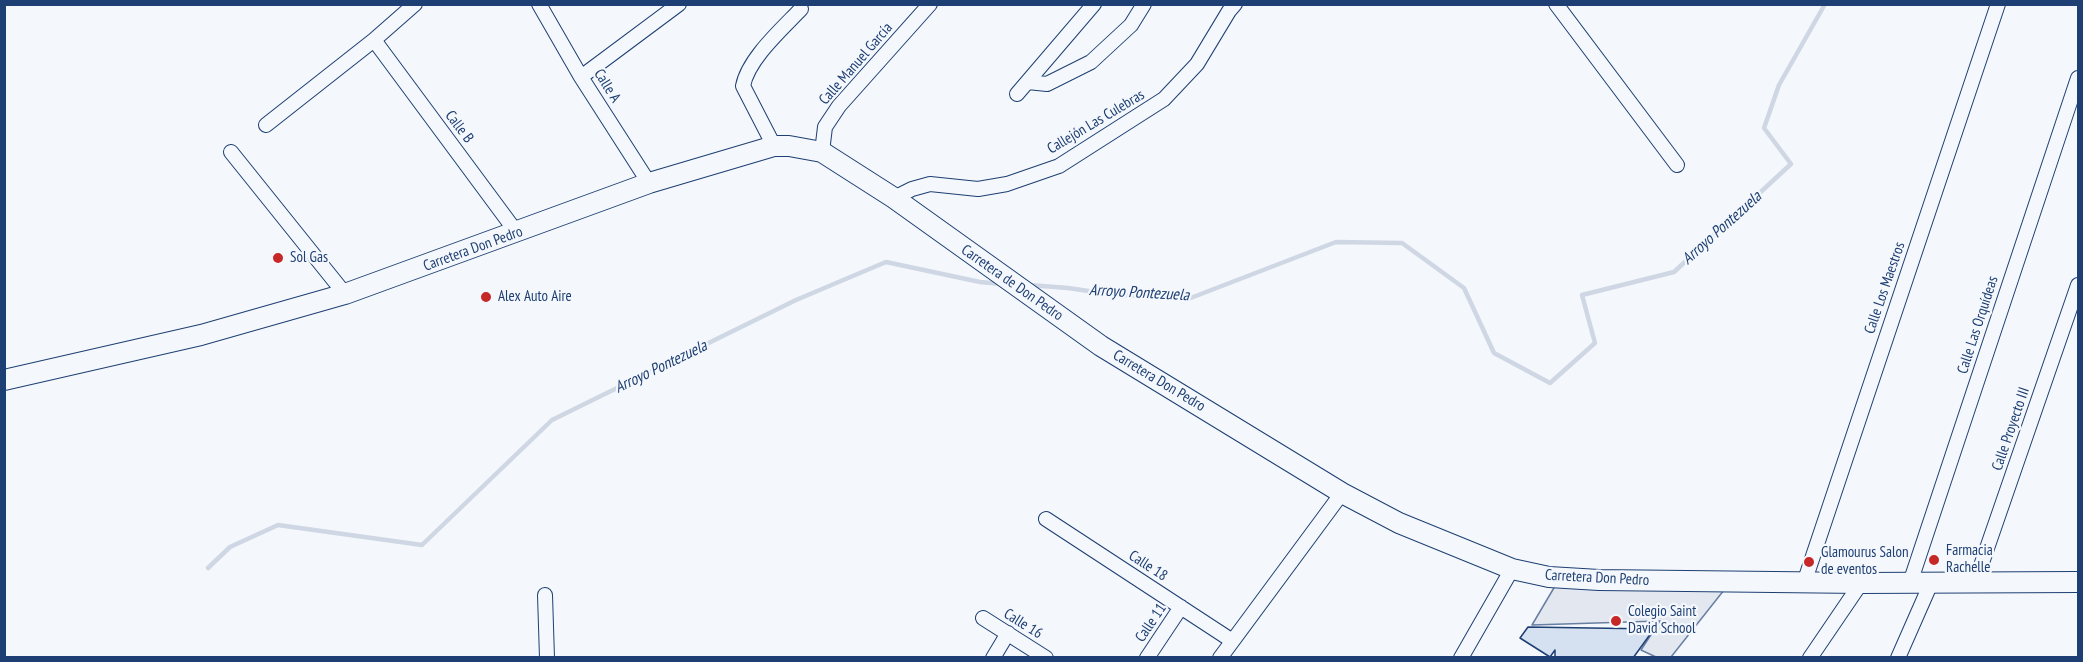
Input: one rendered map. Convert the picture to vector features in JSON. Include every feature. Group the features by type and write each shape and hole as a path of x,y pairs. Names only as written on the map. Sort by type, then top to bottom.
{"street":[{"path":"266,125 374,40 399,10 415,4"},
{"name":"Calle A","path":"539,4 581,77 649,183"},
{"path":"581,77 679,4"},
{"name":"Calle Manuel García","path":"822,152 825,127 839,106 930,4"},
{"path":"1017,94 1094,4"},
{"path":"1028,82 1047,84 1091,62 1131,25 1144,4"},
{"name":"Callejón Las Culebras","path":"894,198 912,189 930,184 978,189 1007,184 1059,166 1164,99 1197,64 1235,4"},
{"path":"1556,4 1677,165"},
{"name":"Calle Los Maestros","path":"1804,583 1998,4"},
{"path":"774,146 743,86 745,76 762,51 801,9"},
{"name":"Calle B","path":"374,40 517,233"},
{"name":"Calle Las Orquídeas","path":"1910,583 2079,78"},
{"name":"Carretera Don Pedro","path":"4,380 201,335 345,294 649,183 774,146 789,146 822,152 894,198 922,219"},
{"path":"231,152 345,294"},
{"name":"Carretera de Don Pedro","path":"922,219 1101,346"},
{"name":"Calle Proyecto III","path":"1975,583 2079,285"},
{"name":"Carretera Don Pedro","path":"1101,346 1342,493 1399,523 1512,569 1549,577 1579,579 1804,583 2079,582"},
{"path":"1220,657 1342,493"},
{"name":"Calle 18","path":"1046,519 1231,640"},
{"path":"1461,657 1512,569"},
{"path":"1810,657 1861,583"},
{"path":"1898,657 1931,583"},
{"path":"545,595 547,657"},
{"name":"Calle 11","path":"1147,657 1181,607"},
{"name":"Calle 16","path":"983,618 1046,657"},
{"path":"993,657 1008,633"}],"shaded area":[{"name":"Colegio Saint David School","path":"1558,581 1728,585 1671,657 1656,657 1641,650 1660,621 1532,625"}],"building":[{"path":"1528,627 1654,629 1633,658 1555,658 1555,650 1550,657 1520,638"}],"waterway":[{"name":"Arroyo Pontezuela","path":"1029,285 1109,294 1188,299 1336,242 1402,243 1464,288 1494,353 1550,383 1595,343 1582,295 1674,272 1791,164 1764,128 1779,85 1825,4"},
{"name":"Arroyo Pontezuela","path":"208,568 230,547 278,525 422,545 552,420 796,300 886,262 980,282 1002,284"}],"place":[{"name":"Sol Gas","path":"278,258"},
{"name":"Alex Auto Aire","path":"486,297"},
{"name":"Farmacia Rachelle","path":"1934,560"},
{"name":"Glamourus Salon de eventos","path":"1809,562"},
{"name":"Colegio Saint David School","path":"1616,621"}]}
